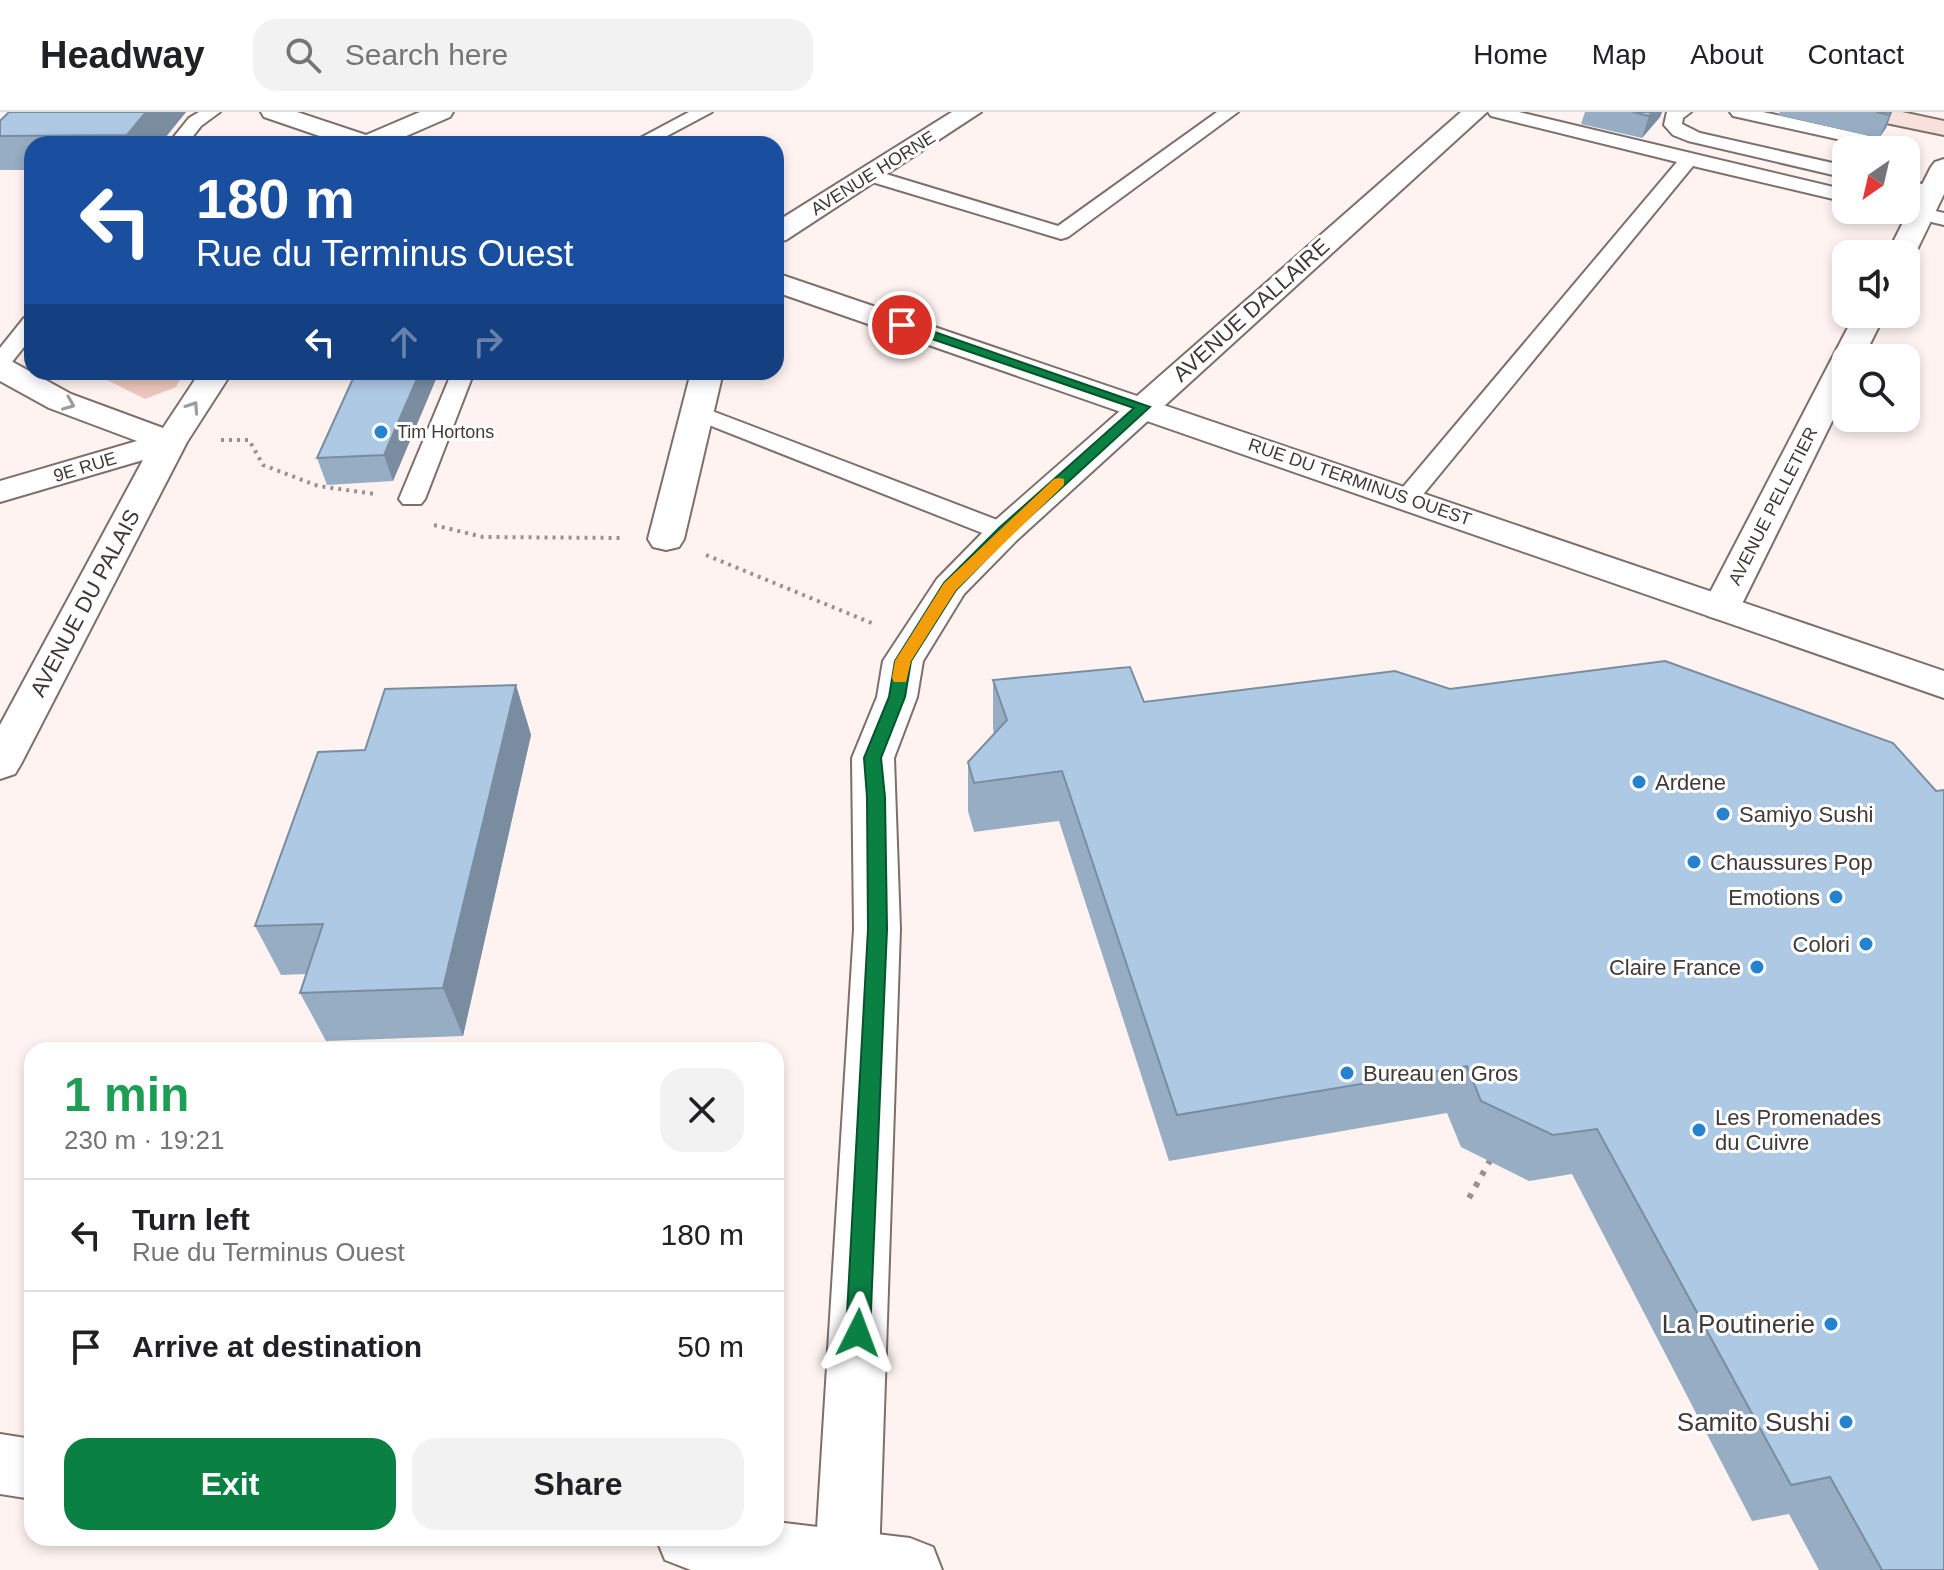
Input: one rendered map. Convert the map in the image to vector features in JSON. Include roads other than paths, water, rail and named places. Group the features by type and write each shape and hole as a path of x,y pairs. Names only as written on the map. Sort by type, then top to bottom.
{"main road":[{"path":"1866,112 1944,128"}],"street":[{"path":"273,112 344,136"},
{"path":"386,136 441,112"},
{"name":"AVENUE HORNE","path":"784,229 969,112"},
{"name":"AVENUE DALLAIRE","path":"847,1561 877,929 873,758 897,697 903,661 950,587 1004,532 1475,112"},
{"path":"1907,240 1921,204 1944,167"},
{"name":"RUE DU TERMINUS OUEST","path":"784,285 1944,685"},
{"path":"0,365 24,379"},
{"path":"25,380 60,401 170,442"},
{"name":"AVENUE DU PALAIS","path":"0,764 170,442 211,380"},
{"path":"666,539 705,380"},
{"name":"AVENUE PELLETIER","path":"1721,608 1832,390"},
{"name":"9E RUE","path":"0,492 170,442"},
{"path":"0,1464 24,1468"},
{"path":"734,1546 910,1570"}],"lane":[{"path":"184,136 195,122 211,112"},
{"path":"654,136 703,112"},
{"path":"869,175 1061,233 1229,112"},
{"path":"1497,112 1832,193"},
{"path":"1682,112 1674,115 1673,125 1694,137 1832,169"},
{"path":"1739,112 1847,136"},
{"path":"1407,498 1689,159"},
{"path":"0,365 24,334"},
{"path":"412,499 460,380"},
{"path":"699,413 1004,532"},
{"path":"681,1570 685,1546"}],"place":[{"name":"Tim Hortons","path":"381,432"},
{"name":"Ardene","path":"1639,782"},
{"name":"Samiyo Sushi","path":"1723,814"},
{"name":"Chaussures Pop","path":"1694,862"},
{"name":"Emotions","path":"1836,897"},
{"name":"Colori","path":"1866,944"},
{"name":"Claire France","path":"1757,967"},
{"name":"Bureau en Gros","path":"1347,1073"},
{"name":"Les Promenades du Cuivre","path":"1699,1130"},
{"name":"La Poutinerie","path":"1831,1324"},
{"name":"Samito Sushi","path":"1846,1422"}]}
